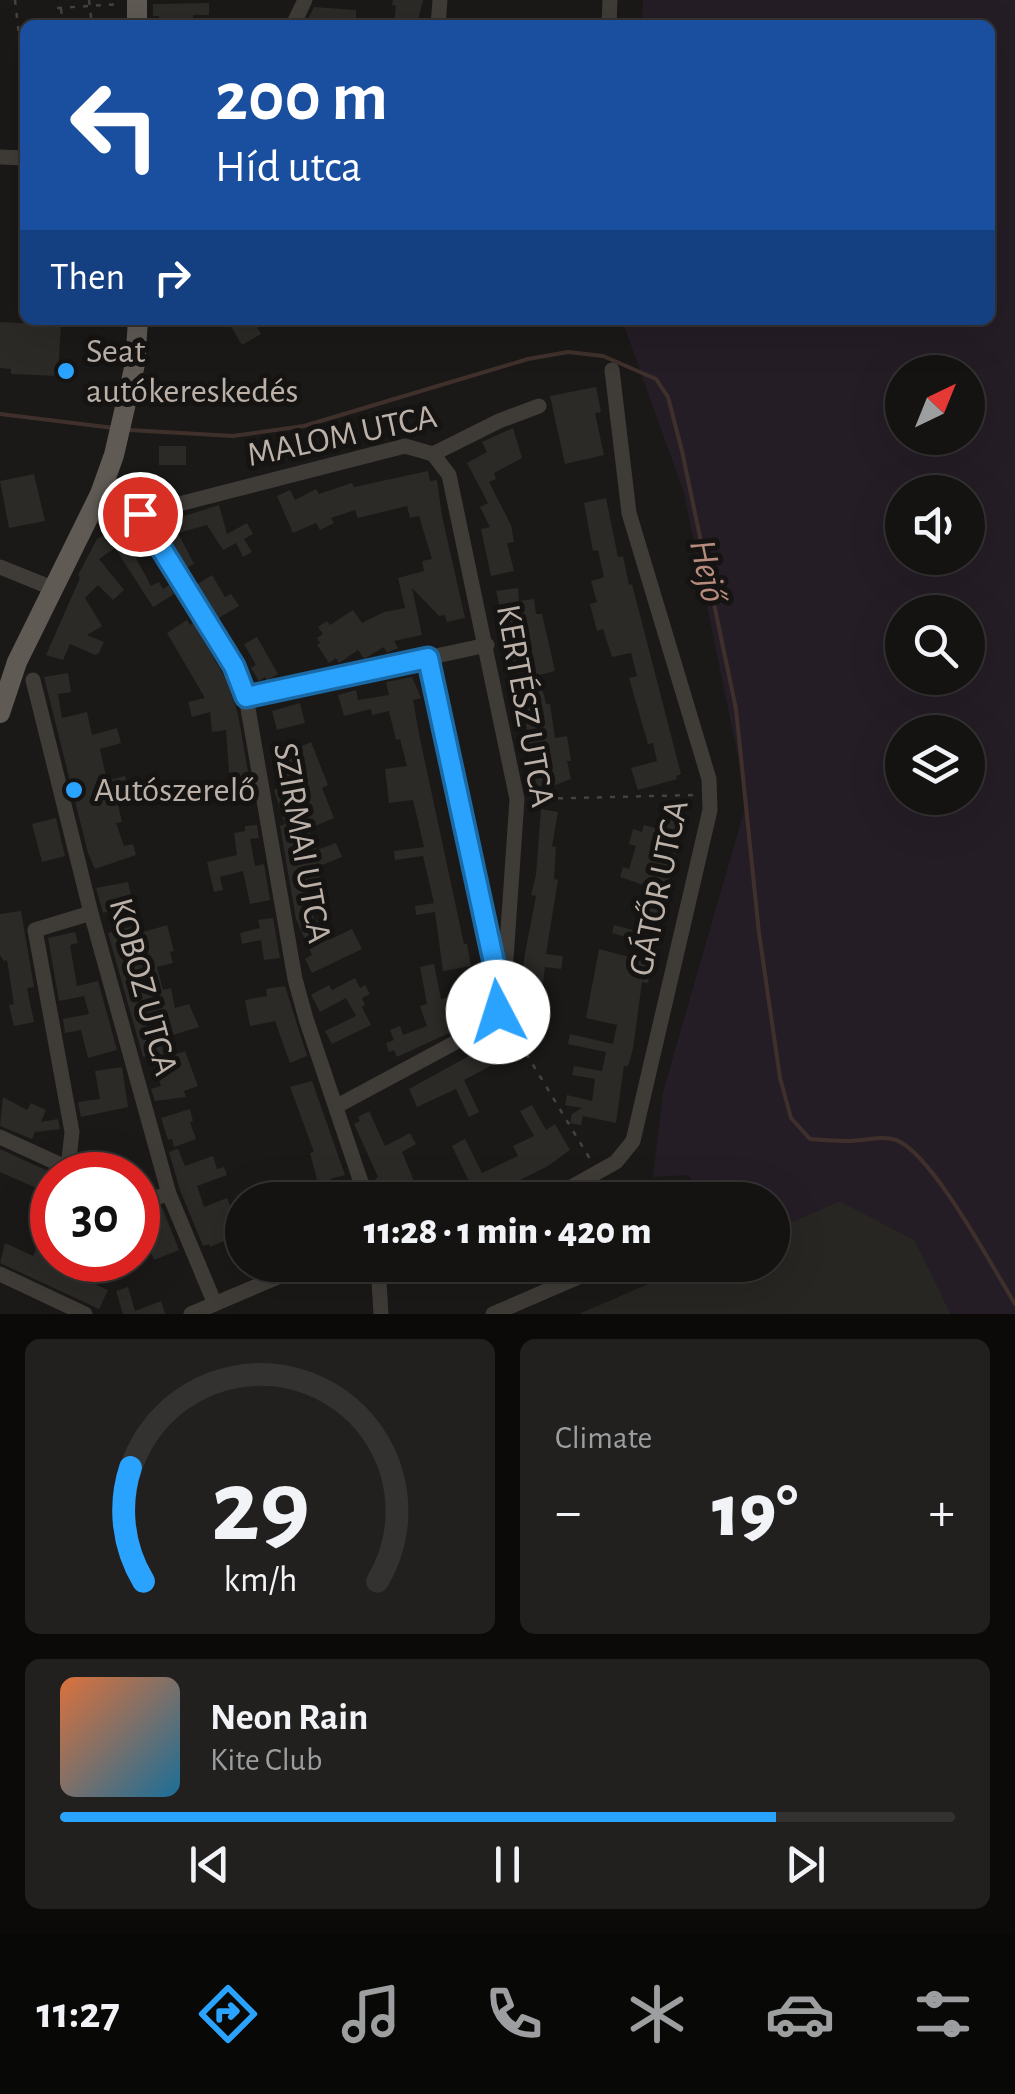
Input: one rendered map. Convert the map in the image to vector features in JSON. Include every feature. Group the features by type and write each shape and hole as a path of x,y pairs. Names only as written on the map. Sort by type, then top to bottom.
{"main road":[{"path":"0,713 17,662 94,506 121,429 135,364 138,325"}],"street":[{"name":"GÁTŐR UTCA","path":"583,1182 626,1154 633,1141 710,810 710,795 629,513 612,370"},
{"name":"MALOM UTCA","path":"94,506 140,514 405,446 434,454 539,406"},
{"name":"KERTÉSZ UTCA","path":"434,454 449,475 517,799 506,959 496,972"},
{"name":"SZIRMAI UTCA","path":"140,514 234,666 246,697 295,979 361,1182"},
{"path":"0,567 52,588"},
{"path":"246,697 487,645"},
{"name":"KERTÉSZ UTCA","path":"428,658 496,972 501,1001 498,1012"},
{"name":"KOBOZ UTCA","path":"34,680 91,913 169,1194 215,1304"},
{"path":"74,1152 35,930 91,913"},
{"path":"337,1106 484,1027 498,1012"},
{"path":"0,1137 33,1152"},
{"path":"160,1197 169,1194"},
{"path":"0,1274 84,1314"},
{"path":"191,1314 266,1282"},
{"path":"380,1282 381,1314"},
{"path":"493,1314 567,1282"}],"path":[{"path":"15,0 20,44"},
{"path":"90,0 91,20"},
{"path":"62,20 59,8 137,10"},
{"path":"517,799 710,795"},
{"path":"498,1012 511,1026 598,1174"}],"shaded area":[{"path":"643,0 1015,0 1015,1314 951,1314 915,1240 840,1201 790,1223 790,1182 694,1182 688,1175 653,1177 663,1092 747,801 684,493 624,325 995,325 995,20 642,20"},
{"path":"840,1201 915,1240 951,1314 579,1314 653,1282 790,1282 790,1223"}],"building":[{"path":"393,0 423,0 418,20 394,20 396,6 392,5"},
{"path":"209,3 209,15 193,15 193,20 159,20 159,16 153,16 153,4"},
{"path":"314,7 356,10 356,20 308,19"},
{"path":"0,322 61,325 58,376 11,374 11,369 0,368"},
{"path":"230,325 256,325 261,334 242,345"},
{"path":"596,387 601,412 595,413 604,455 565,464 550,396"},
{"path":"513,428 522,458 494,473 496,479 489,482 511,525 514,542 507,543 514,571 491,576 481,529 490,527 480,507 488,503 467,463 487,452 482,442"},
{"path":"159,446 186,446 186,465 159,465"},
{"path":"428,471 430,481 437,480 465,618 447,622 445,615 439,616 412,588 422,635 394,641 398,648 387,653 384,647 364,659 358,650 339,663 336,658 329,663 317,645 317,638 323,634 318,627 327,621 330,625 353,610 362,623 384,612 405,608 398,578 424,571 422,561 432,559 419,516 410,518 407,506 358,518 355,510 331,518 334,523 320,530 316,523 293,533 277,496 290,490 295,500 316,489 319,494 352,483 354,487"},
{"path":"34,474 45,521 9,528 0,481"},
{"path":"160,483 161,497 130,502 129,486"},
{"path":"606,498 618,557 623,556 629,585 632,584 681,774 677,779 638,790 631,768 657,761 653,743 648,744 629,678 637,676 631,653 612,657 603,629 597,631 590,604 597,602 591,581 604,577 598,550 593,551 584,503"},
{"path":"219,505 227,534 247,523 253,534 244,539 252,552 243,557 236,543 223,550 207,525 178,533 194,564 186,568 159,524"},
{"path":"116,527 122,536 135,527 147,547 135,556 151,586 159,582 163,589 169,585 174,594 153,607 115,548 99,559 124,590 113,600 98,585 85,598 102,626 87,635 104,642 99,653 95,655 70,644 63,660 46,655 97,539"},
{"path":"212,575 225,597 231,594 239,606 217,619 196,585"},
{"path":"518,588 519,601 534,599 536,614 542,614 555,671 539,675 546,704 550,704 555,738 567,736 571,761 567,761 571,779 539,791 523,701 496,591"},
{"path":"187,620 190,625 193,623 226,679 238,714 253,801 244,803 243,796 226,800 223,787 230,785 226,730 212,732 210,712 192,717 188,702 205,698 167,633"},
{"path":"257,637 278,674 267,681 265,677 259,681 251,668 256,665 244,644"},
{"path":"68,673 71,692 58,694 62,718 87,712 92,735 117,728 121,743 100,749 107,781 125,776 130,793 116,797 122,822 116,823 124,846 133,844 136,855 95,869 44,677"},
{"path":"412,677 421,698 413,700 419,734 471,966 443,971 435,912 416,915 415,906 434,903 423,856 395,860 394,851 424,847 413,800 389,803 385,769 407,766 400,739 396,740 389,711 372,715 371,709 344,716 338,695 356,690 358,700 389,695 386,682"},
{"path":"300,703 305,723 277,730 272,711"},
{"path":"311,742 328,785 322,788 334,818 308,829 317,850 336,843 342,857 317,867 323,883 308,888 314,923 320,920 329,940 352,929 362,949 312,973 305,959 312,955 296,919 280,826 285,824 274,790 289,785 276,757"},
{"path":"541,809 558,812 552,846 556,847 554,879 558,880 546,954 563,956 561,969 545,967 540,1008 546,1009 544,1027 520,1025 524,959 536,896 531,895"},
{"path":"662,816 686,821 668,878 671,879 655,946 612,933 614,925 636,931 647,886 620,877 623,867 629,869 636,846 629,844 633,829 642,832 644,825 659,829"},
{"path":"56,818 65,856 42,862 32,824"},
{"path":"257,825 259,838 250,839 255,866 264,864 270,900 250,904 243,871 220,877 223,890 214,892 207,862 237,855 234,833"},
{"path":"128,882 132,900 113,904 114,910 103,913 96,888"},
{"path":"21,911 34,987 27,988 34,1022 14,1026 7,960 0,955 0,914"},
{"path":"273,918 280,958 264,960 261,940 242,944 240,933 260,928 258,920"},
{"path":"138,925 140,933 167,925 174,951 170,952 173,963 157,967 163,990 171,988 175,1008 189,1004 199,1027 160,1039 165,1058 185,1051 198,1086 184,1091 186,1097 155,1101 151,1089 161,1086 150,1055 143,1057 108,933"},
{"path":"75,932 78,943 70,945 77,986 98,981 117,1050 88,1058 81,1030 65,1033 63,1019 89,1014 84,996 59,1001 48,938"},
{"path":"599,949 652,963 648,983 642,982 633,1049 628,1066 624,1066 616,1123 583,1116 581,1125 570,1123 572,1114 582,1108 565,1105 567,1095 592,1101 595,1079 572,1075 574,1066 602,1071 606,1052 568,1044 570,1034 613,1044 617,1025 586,1018"},
{"path":"434,964 441,999 474,991 480,1015 447,1025 449,1033 397,1057 394,1050 389,1052 386,1043 394,1040 390,1030 400,1026 403,1035 427,1026 420,1006 427,1004 420,967"},
{"path":"355,978 360,988 365,985 370,994 362,998 362,1007 371,1025 332,1044 325,1031 356,1016 346,998 320,1012 311,995"},
{"path":"285,986 307,1056 290,1063 275,1021 250,1026 245,1000 267,996 266,989"},
{"path":"507,1035 517,1052 464,1080 479,1112 469,1117 456,1089 417,1107 409,1089"},
{"path":"122,1067 128,1107 81,1117 78,1102 100,1099 95,1071"},
{"path":"312,1081 345,1175 331,1182 318,1182 310,1153 314,1152 290,1087"},
{"path":"3,1097 27,1110 31,1103 46,1110 41,1122 58,1119 60,1129 35,1132 32,1139 0,1126"},
{"path":"532,1105 546,1130 555,1124 570,1150 516,1182 469,1182 452,1146 465,1139 482,1173 518,1156 513,1146 534,1136 520,1111"},
{"path":"190,1109 196,1139 174,1147 161,1118"},
{"path":"369,1111 385,1146 410,1133 416,1144 402,1152 414,1181 376,1182 378,1177 354,1124 360,1121 358,1117"},
{"path":"0,1149 30,1163 30,1185 0,1172"},
{"path":"178,1149 185,1166 213,1156 217,1169 224,1167 227,1175 197,1186 204,1207 225,1199 225,1241 203,1246 169,1152"},
{"path":"160,1208 179,1250 160,1258"},
{"path":"5,1243 30,1255 30,1277 0,1263"},
{"path":"41,1282 90,1282 108,1290 99,1309"},
{"path":"128,1287 135,1311 161,1301 165,1314 123,1314 116,1291"}],"waterway":[{"name":"Hejő","path":"129,430 233,436 304,426 528,359 568,352 603,356 656,379 668,397 682,451 736,709 759,933 780,1078 791,1118 810,1139 891,1139 911,1149 961,1213 1015,1304"},
{"name":"Hejő","path":"0,414 114,428"}],"place":[{"name":"Seat autókereskedés","path":"66,371"},
{"name":"Autószerelő","path":"74,790"}],"route":[{"path":"140,514 234,666 246,697 428,658 496,972 501,1001 498,1012"}]}
